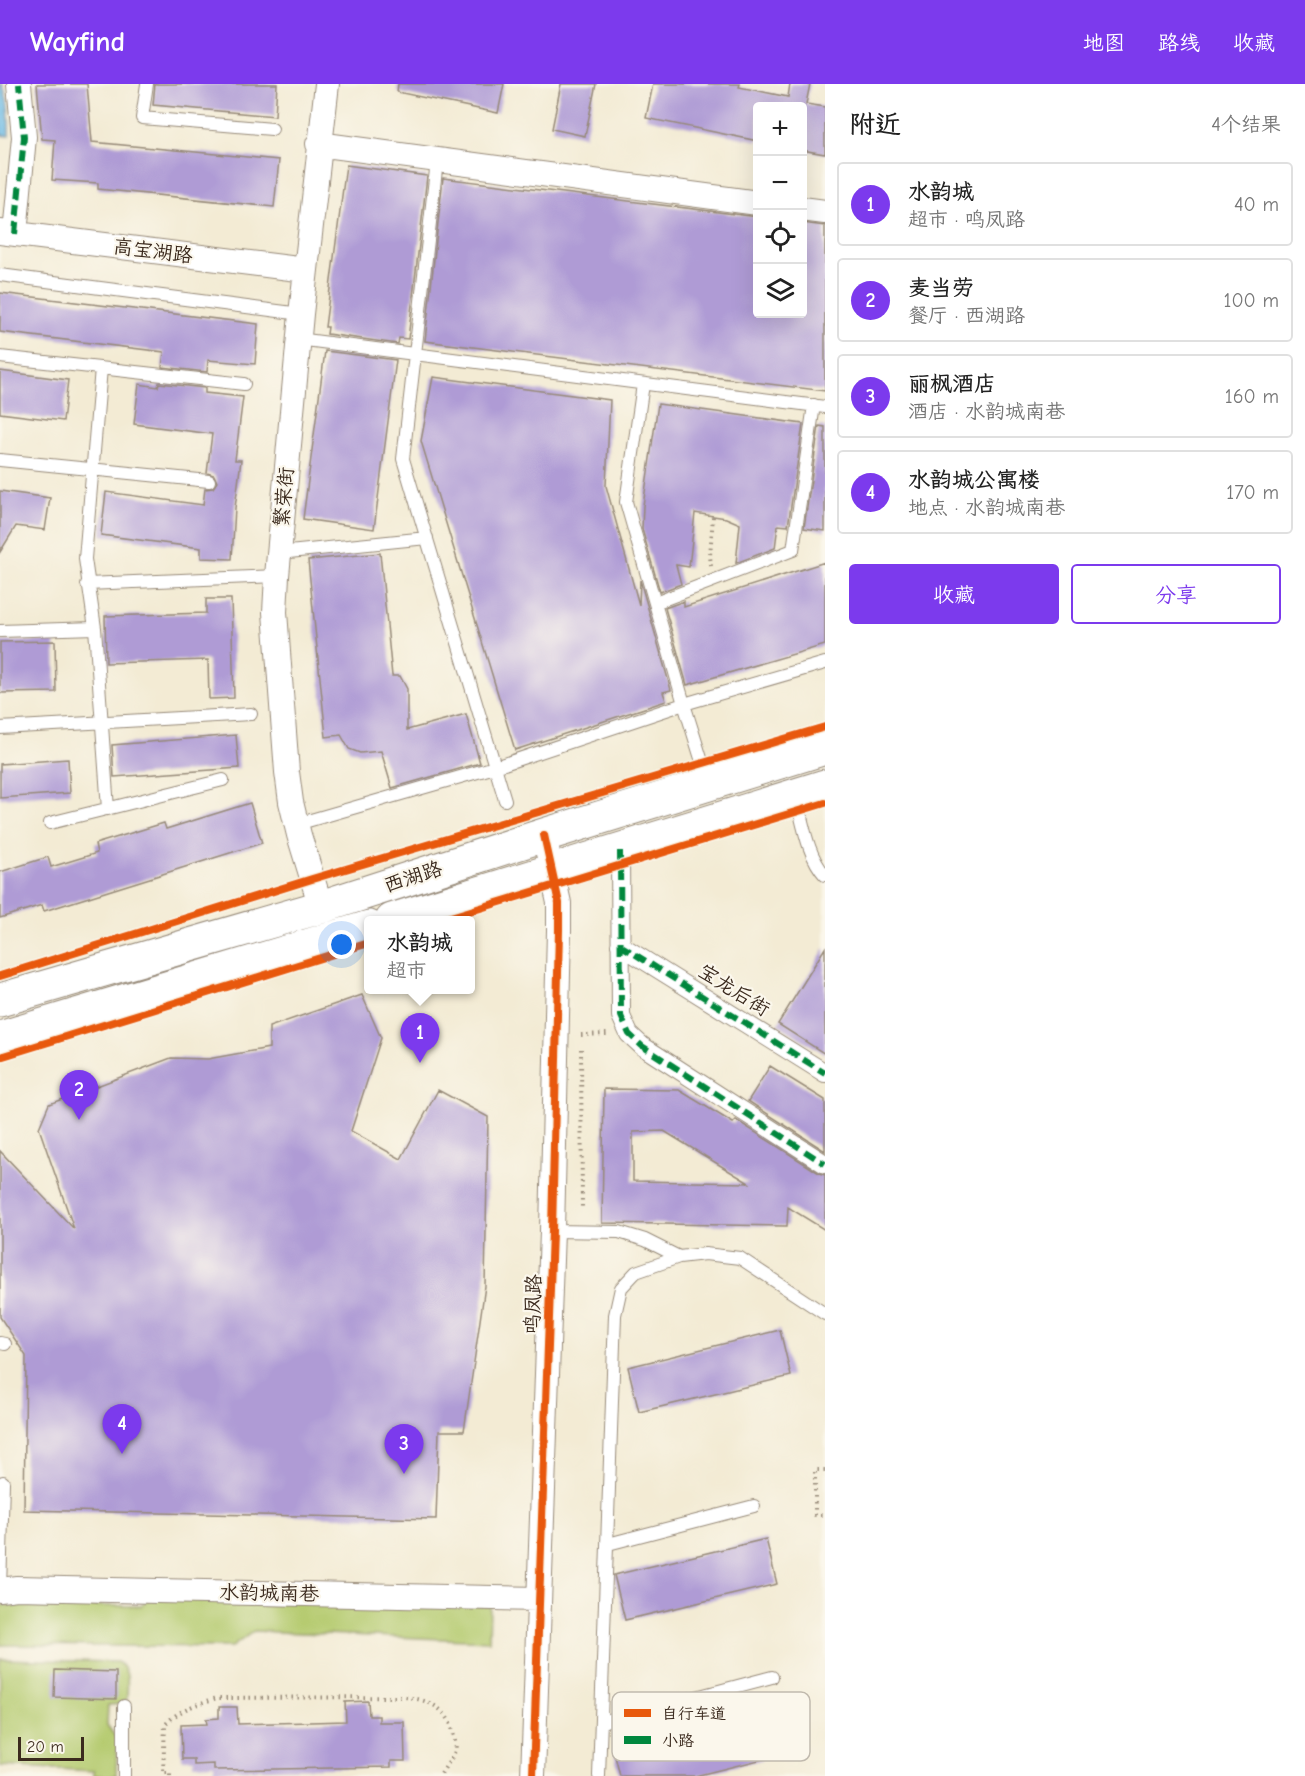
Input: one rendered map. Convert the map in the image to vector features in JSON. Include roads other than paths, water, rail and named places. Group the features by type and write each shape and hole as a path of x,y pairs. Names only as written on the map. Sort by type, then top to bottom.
{"main road":[{"name":"西湖路","path":"0,1000 321,907 825,748"},
{"name":"西湖路","path":"408,916 811,791"},
{"path":"0,1038 364,929"}],"street":[{"path":"7,233 24,137 19,84"},
{"name":"繁荣街","path":"321,907 297,824 287,772 275,612 298,339 318,144 327,84"},
{"path":"318,144 753,202"},
{"path":"807,210 825,212"},
{"name":"高宝湖路","path":"7,233 306,270"},
{"name":"鸣凤路","path":"533,1776 552,1231 559,930 559,903 544,835"},
{"path":"620,851 621,1016 629,1034 642,1046 825,1164"},
{"name":"宝龙后街","path":"620,945 825,1073"},
{"name":"水韵城南巷","path":"0,1590 28,1588 539,1599"}],"lane":[{"path":"147,84 142,118 272,129"},
{"path":"437,161 403,459 505,800"},
{"path":"0,276 301,314"},
{"path":"298,339 819,406 793,550 655,603"},
{"path":"0,357 244,384"},
{"path":"101,368 85,559 95,628 108,809"},
{"path":"643,384 626,502 709,784"},
{"path":"0,460 209,481"},
{"path":"87,584 278,565 427,538"},
{"path":"0,631 95,628"},
{"path":"297,824 495,767 684,704 825,663"},
{"path":"0,728 250,714"},
{"path":"50,824 223,780"},
{"path":"811,791 810,846 825,875"},
{"path":"552,1231 619,1232 645,1240 679,1257"},
{"path":"599,1776 615,1315 621,1288 636,1272 679,1257 705,1254 740,1258 825,1314"},
{"path":"0,1590 3,1482"},
{"path":"608,1544 754,1506"},
{"path":"715,1692 772,1677"},
{"path":"124,1706 124,1776"},
{"path":"601,1722 612,1719"}],"water":[{"path":"0,84 5,90 8,103 9,136 0,135"}],"place":[{"name":"水韵城","path":"420,1063"},
{"name":"麦当劳","path":"79,1120"},
{"name":"水韵城公寓楼","path":"122,1454"},
{"name":"丽枫酒店","path":"404,1474"}]}
